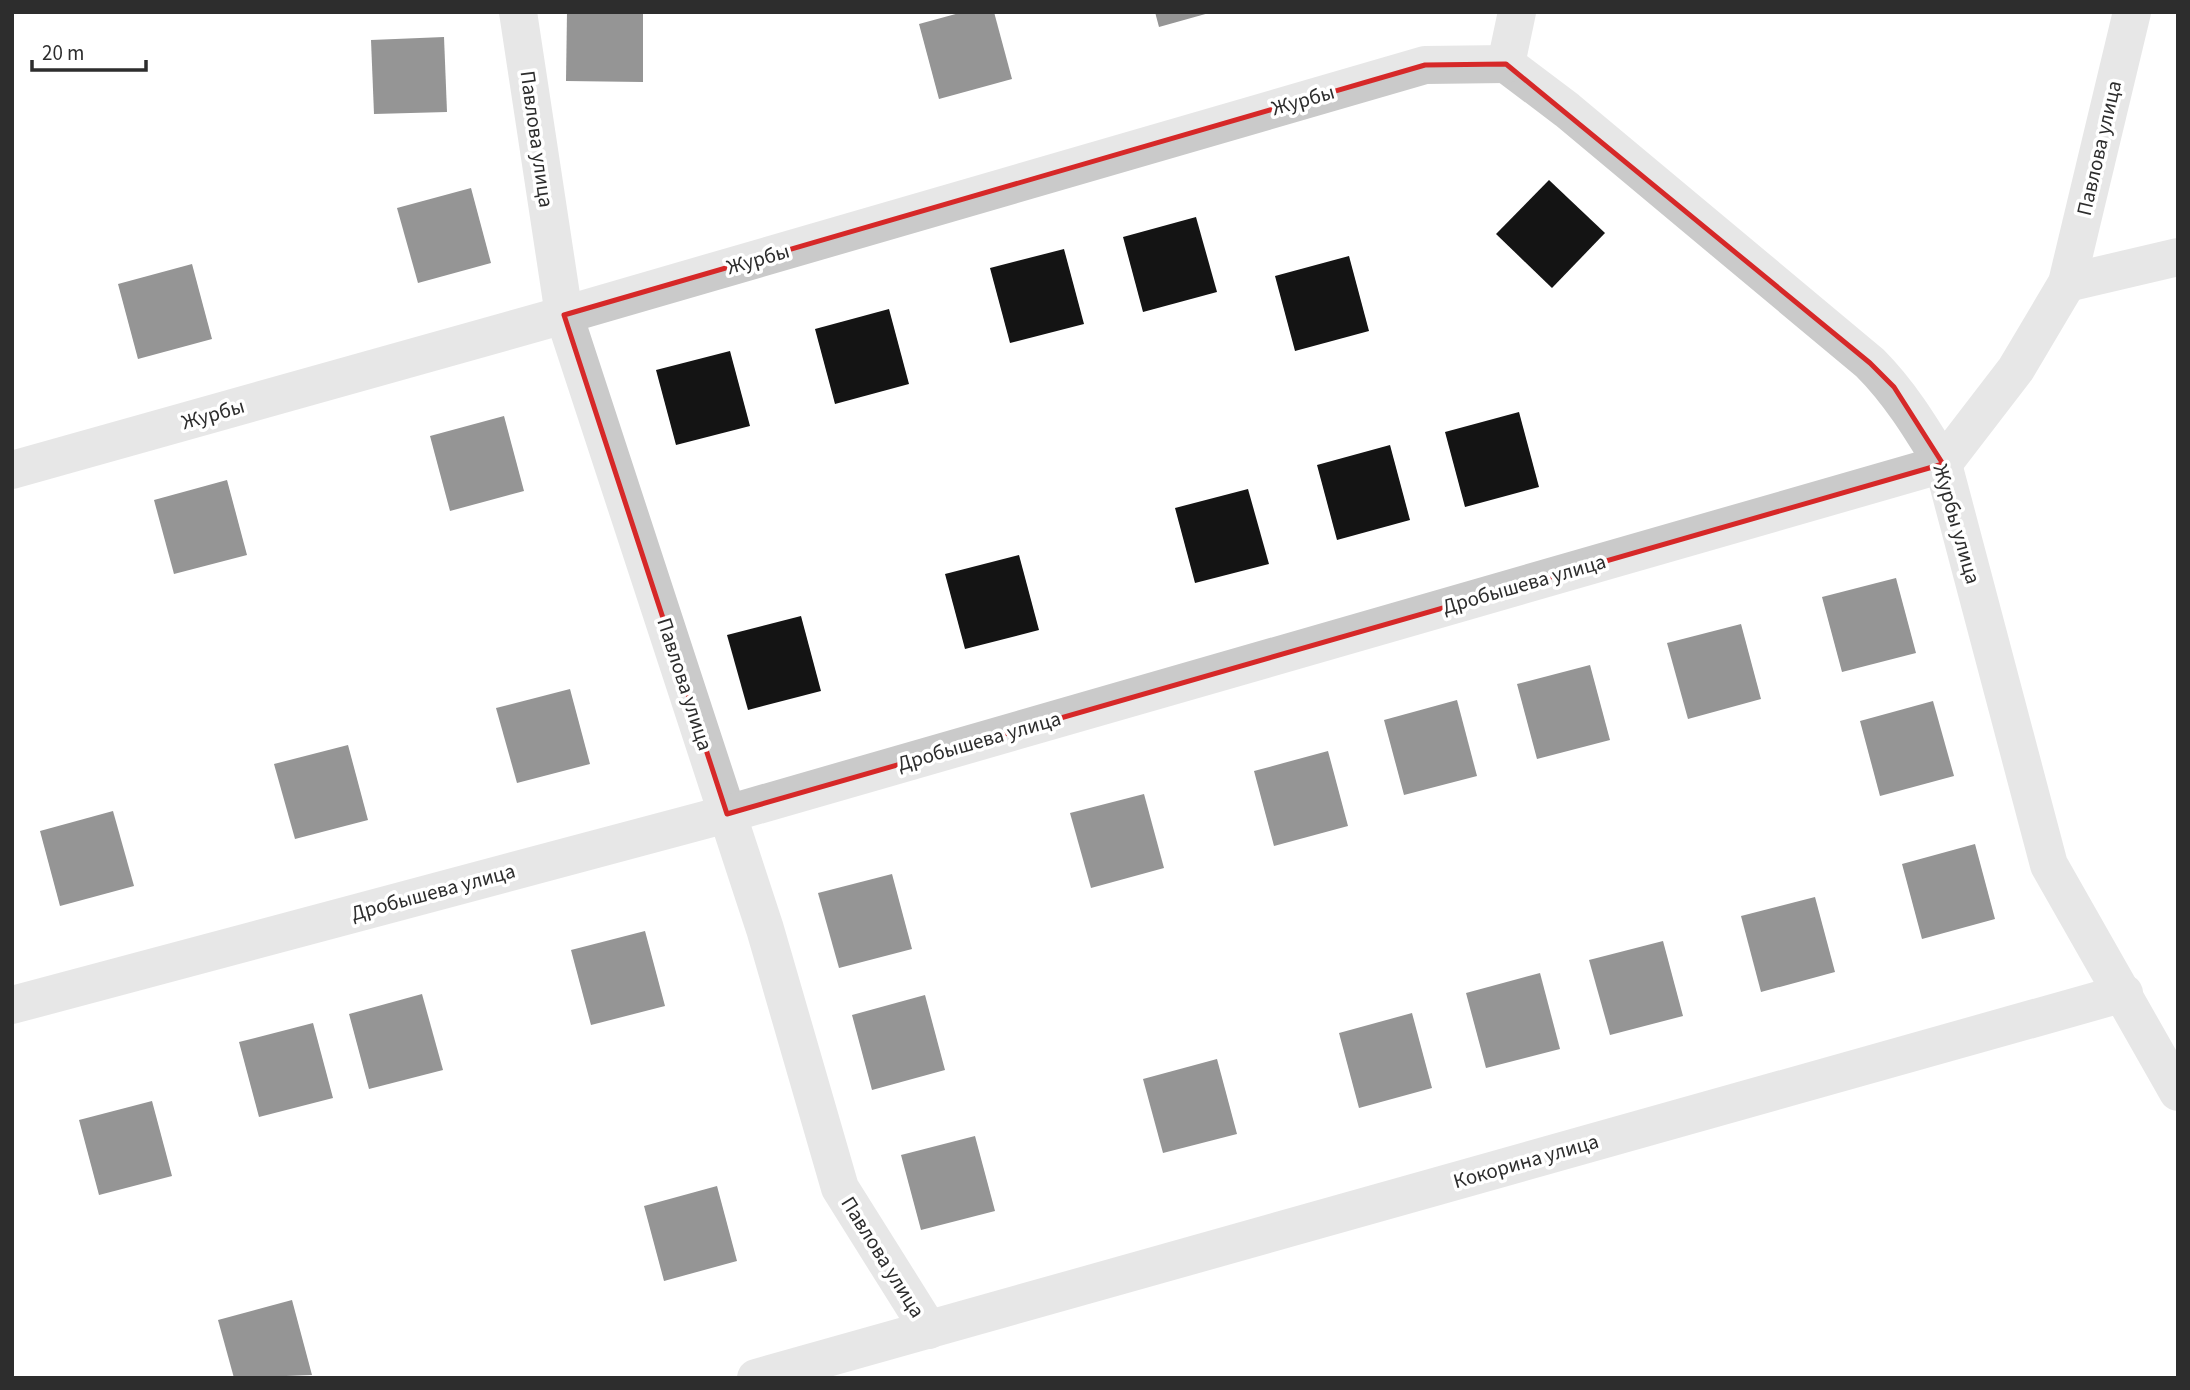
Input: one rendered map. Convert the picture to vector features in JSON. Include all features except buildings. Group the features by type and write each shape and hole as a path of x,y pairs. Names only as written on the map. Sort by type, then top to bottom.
{"street":[{"name":"Павлова улица","path":"519,12 564,316 765,929 840,1188 929,1330"},
{"path":"1506,64 1517,12"},
{"name":"Павлова улица","path":"1942,464 2016,369 2067,283 2132,12"},
{"name":"Журбы","path":"12,470 564,316 1425,65 1506,64"},
{"name":"Журбы улица","path":"1506,64 1567,110 1870,363 1894,387 1942,464 2049,865 2178,1092"},
{"path":"2067,283 2178,257"},
{"name":"Дробышева улица","path":"12,1005 727,814 1942,464"},
{"name":"Кокорина улица","path":"756,1378 2124,993"}],"highlighted area":[{"path":"1506,64 1870,363 1894,387 1943,464 727,814 564,315 1425,65"}]}
